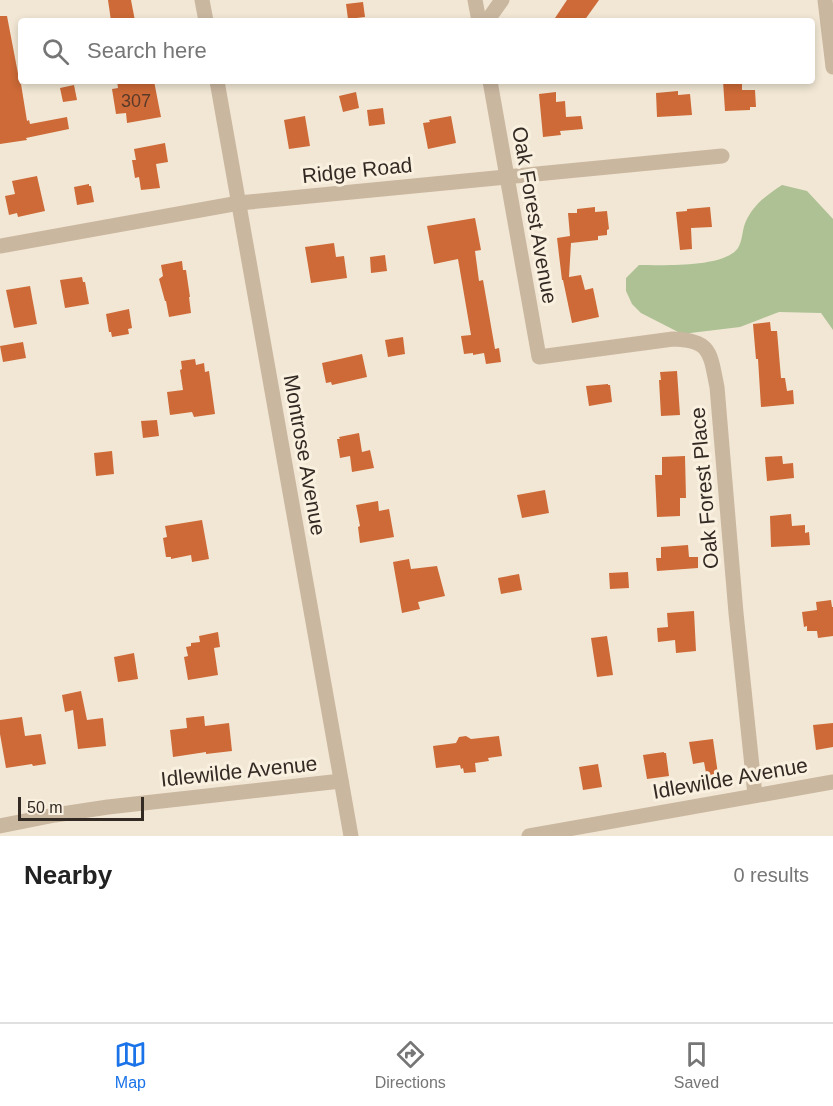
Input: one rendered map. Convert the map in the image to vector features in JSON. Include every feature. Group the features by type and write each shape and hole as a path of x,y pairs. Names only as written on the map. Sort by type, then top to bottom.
{"street":[{"path":"202,0 205,18"},
{"path":"475,0 478,18"},
{"path":"489,18 502,0"},
{"path":"825,0 833,67"},
{"name":"Montrose Avenue","path":"218,84 351,836"},
{"name":"Oak Forest Avenue","path":"491,84 539,357"},
{"name":"Ridge Road","path":"0,246 239,203 722,156"},
{"name":"Oak Forest Place","path":"539,357 673,339 690,339 701,343 709,353 717,387 736,613 755,795"},
{"name":"Idlewilde Avenue","path":"0,826 108,807 341,781"},
{"name":"Idlewilde Avenue","path":"529,836 833,782"}],"green space":[{"path":"782,185 807,191 833,219 833,330 821,313 779,312 740,327 682,334 641,313 632,304 626,291 626,278 639,265 692,264 720,259 731,254 740,245 749,215 766,196"}],"building":[{"path":"108,0 131,0 134,18 111,18"},
{"path":"567,0 599,0 586,18 555,18"},
{"path":"363,2 365,17 348,18 346,4"},
{"path":"0,16 7,16 18,84 21,84 27,121 29,120 30,124 67,117 69,129 26,138 27,140 0,144"},
{"path":"117,84 155,84 161,117 127,123 126,113 116,114 112,89 118,88"},
{"path":"723,84 742,84 742,90 755,90 756,107 750,107 750,110 725,111"},
{"path":"74,85 77,100 63,102 60,88"},
{"path":"678,91 678,95 690,94 692,115 657,117 656,93"},
{"path":"356,92 359,108 343,112 339,96"},
{"path":"556,92 556,102 565,101 566,117 581,116 583,129 560,131 561,135 543,137 539,94"},
{"path":"383,108 385,124 369,126 367,110"},
{"path":"305,116 310,146 289,149 284,120"},
{"path":"451,116 456,143 428,149 423,123"},
{"path":"165,143 168,162 156,164 160,188 141,190 139,177 135,178 132,160 136,160 134,149"},
{"path":"37,176 45,211 18,217 17,213 9,215 5,196 15,194 12,181"},
{"path":"89,184 94,202 77,205 74,187"},
{"path":"595,207 595,212 607,211 609,229 607,235 598,236 598,240 571,243 569,277 581,275 585,290 593,288 599,317 572,323 562,280 557,238 570,236 568,213 577,213 577,209"},
{"path":"710,207 712,227 691,228 692,249 680,250 676,212"},
{"path":"475,218 481,250 475,251 479,281 483,280 495,349 499,348 501,362 486,364 484,353 464,354 461,336 471,335 458,259 434,264 427,226"},
{"path":"334,243 336,257 344,256 347,278 311,283 305,247"},
{"path":"385,255 387,271 371,273 370,257"},
{"path":"182,261 183,270 186,270 191,313 169,317 159,279 163,276 161,265"},
{"path":"82,277 89,304 65,308 60,280"},
{"path":"30,286 37,324 14,328 6,290"},
{"path":"129,309 132,328 128,329 129,334 112,337 106,314"},
{"path":"770,322 771,331 777,331 781,378 785,378 787,391 793,390 794,404 761,407 753,324"},
{"path":"403,337 405,354 388,357 385,340"},
{"path":"23,342 26,358 3,362 0,346"},
{"path":"362,354 367,377 332,385 331,382 326,383 322,363"},
{"path":"195,359 196,365 204,363 205,372 209,371 215,414 194,417 192,412 170,415 167,392 183,390 181,361"},
{"path":"677,371 680,415 661,416 660,372"},
{"path":"608,384 612,402 589,406 586,386"},
{"path":"157,420 159,436 143,438 141,421"},
{"path":"359,433 362,452 370,450 374,468 352,472 350,456 340,458 337,439"},
{"path":"112,451 114,474 96,476 94,453"},
{"path":"685,456 686,498 680,498 680,516 657,517 655,475 662,475 662,457"},
{"path":"782,456 783,464 793,463 794,478 767,481 765,457"},
{"path":"545,490 549,513 522,518 517,495"},
{"path":"378,501 379,511 389,509 394,537 360,543 356,505"},
{"path":"791,514 792,526 805,525 805,533 809,532 810,545 771,547 770,516"},
{"path":"202,520 209,559 192,562 191,555 171,559 171,557 166,557 163,538 167,537 165,526"},
{"path":"688,545 689,557 698,557 698,568 657,571 656,558 661,558 661,547"},
{"path":"409,559 411,569 437,566 445,596 418,602 420,609 402,613 393,562"},
{"path":"628,572 629,588 610,589 609,573"},
{"path":"519,574 522,590 501,594 498,578"},
{"path":"831,600 833,636 818,638 817,631 807,631 807,626 804,627 802,612 817,610 816,602"},
{"path":"694,611 696,651 676,653 675,640 658,642 657,628 668,627 667,613"},
{"path":"218,632 220,647 214,648 218,675 188,680 184,657 188,656 186,647 191,646 191,643 200,642 199,636"},
{"path":"607,636 613,675 597,677 591,638"},
{"path":"134,653 138,679 118,682 114,657"},
{"path":"81,691 87,720 103,718 106,746 78,749 73,710 65,712 62,695"},
{"path":"204,716 205,726 229,723 232,751 173,757 170,730 187,728 186,718"},
{"path":"22,717 25,736 41,734 46,764 6,768 0,720"},
{"path":"833,723 833,747 816,750 813,725"},
{"path":"466,736 471,739 499,736 502,756 475,763 476,772 464,773 460,765 436,768 433,746 456,743 459,737"},
{"path":"713,739 720,788 709,789 704,762 693,764 689,742"},
{"path":"664,752 669,776 647,779 643,755"},
{"path":"598,764 602,787 583,790 579,767"}]}
